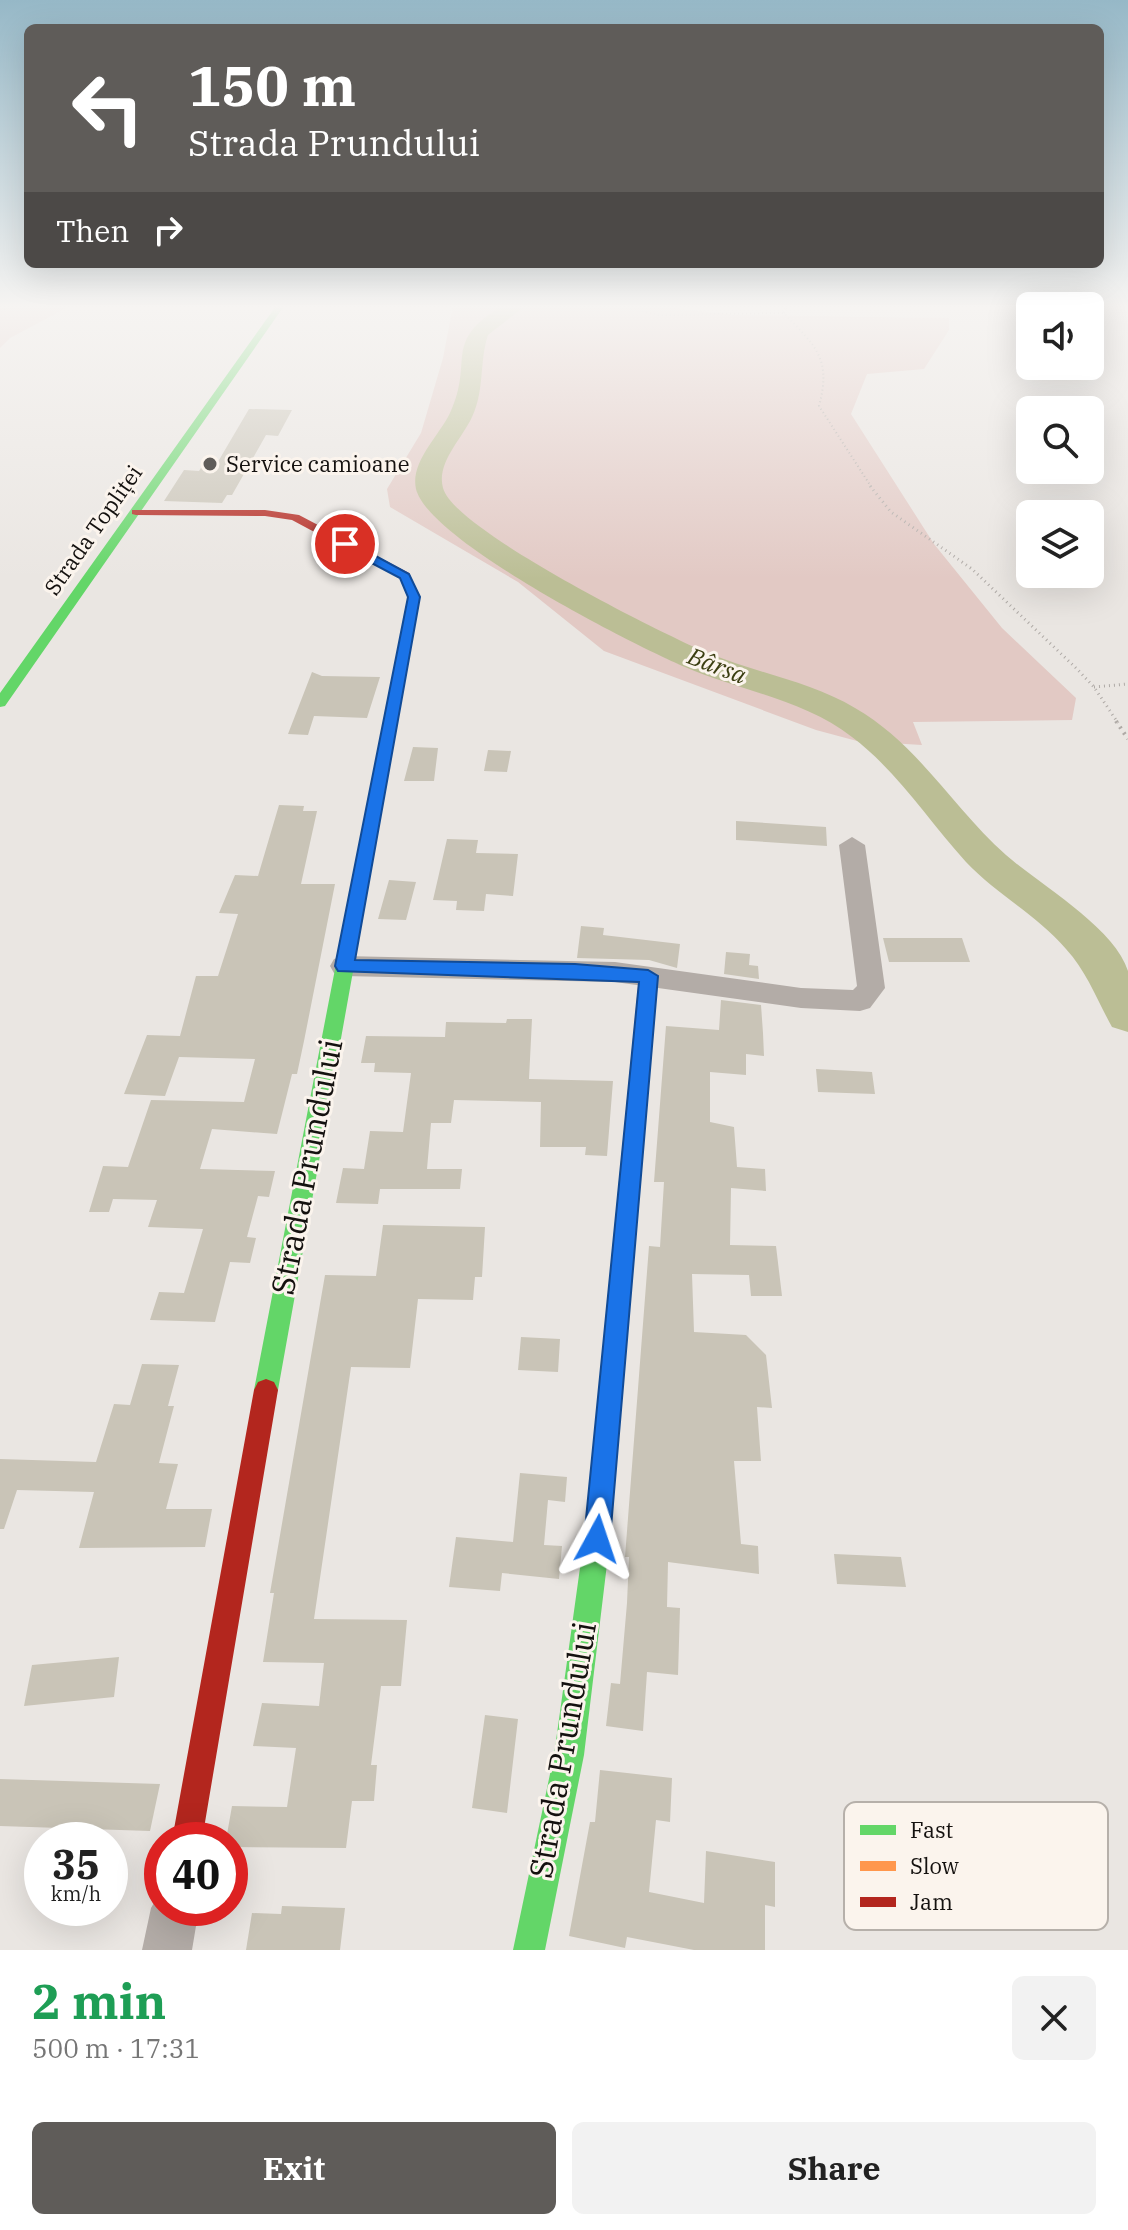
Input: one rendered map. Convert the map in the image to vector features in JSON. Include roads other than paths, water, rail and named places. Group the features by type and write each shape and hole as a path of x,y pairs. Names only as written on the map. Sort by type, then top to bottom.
{"street":[{"name":"Strada Topliței","path":"0,703 216,397"},
{"name":"Strada Prundului","path":"136,512 265,513 295,517 394,569 412,586 414,597 344,966 190,1822"},
{"path":"344,966 575,971 648,976 801,998 860,1001 871,988 852,845"},
{"name":"Strada Prundului","path":"529,1950 569,1755 597,1539 648,976"},
{"path":"167,1950 172,1926"}],"waterway":[{"name":"Bârsa","path":"467,397 457,423 435,459 429,478 434,499 449,516 513,561 638,632 696,660 807,698 864,729 901,762 983,856 1074,930 1109,977 1128,1015"}],"place":[{"name":"Service camioane","path":"210,464"}]}
